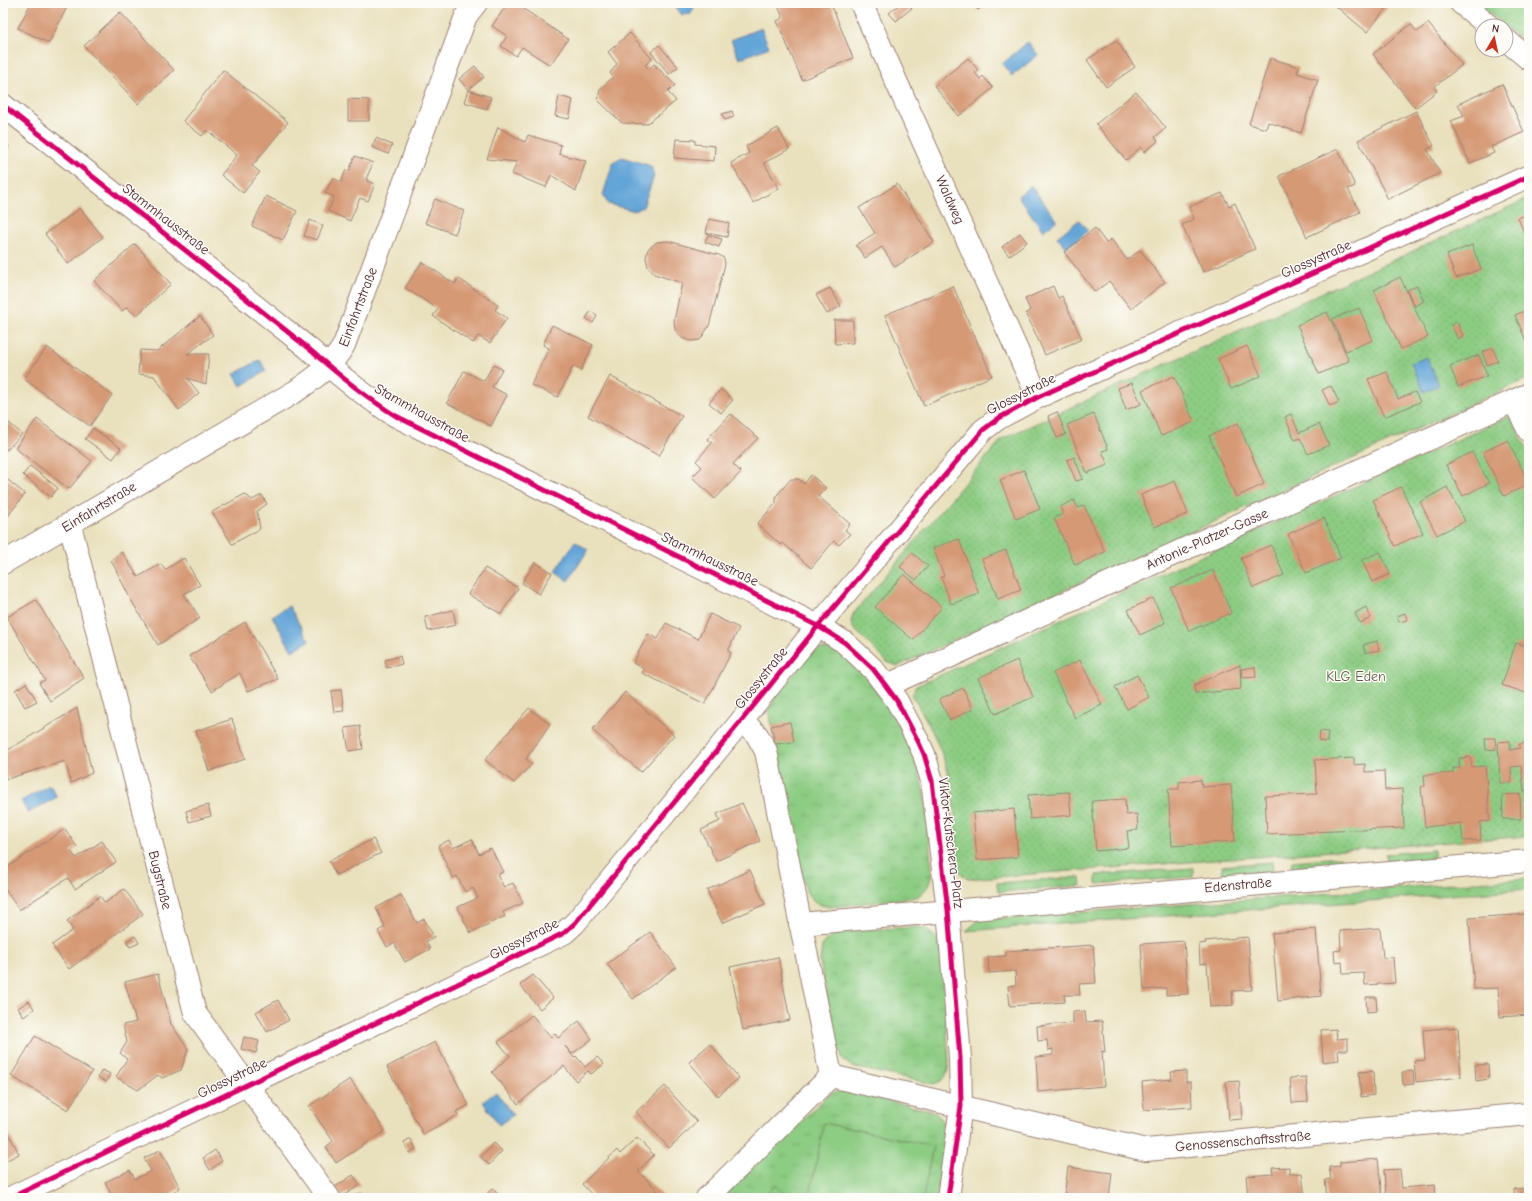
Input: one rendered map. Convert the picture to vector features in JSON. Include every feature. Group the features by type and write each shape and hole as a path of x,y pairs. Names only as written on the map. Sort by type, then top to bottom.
{"street":[{"name":"Einfahrtstraße","path":"3,563 296,391 329,366 338,356 344,345 466,16 476,3"},
{"name":"Waldweg","path":"861,3 1038,397"},
{"path":"1461,3 1479,18"},
{"path":"1514,47 1529,59"},
{"name":"Stammhausstraße","path":"3,106 308,348 372,401 396,416 818,626"},
{"name":"Glossystraße","path":"10,1198 564,934 580,917 818,626 983,430 999,418 1038,397 1529,176"},
{"path":"1521,398 1529,431"},
{"name":"Antonie-Platzer-Gasse","path":"886,686 1103,586 1521,398"},
{"name":"Bugstraße","path":"70,525 194,1010 197,1017 328,1198"},
{"name":"Viktor-Kutschera-Platz","path":"818,626 844,642 873,669 897,701 911,726 929,768 935,797 948,910 957,1010 961,1106"},
{"path":"742,720 758,735 766,751 831,1076"},
{"name":"Edenstraße","path":"948,910 1529,861"},
{"name":"Viktor-Kutschera-Platz","path":"800,924 948,910"},
{"path":"831,1076 961,1106 948,1198"},
{"path":"707,1198 831,1076"},
{"name":"Genossenschaftsstraße","path":"961,1106 1146,1150 1529,1114"}],"green space":[{"path":"1477,3 1529,3 1529,46 1514,34 1514,18 1495,18"},
{"path":"1529,198 1529,378 898,666 887,662 852,627 851,621 853,614 1002,439"},
{"name":"KLG Eden","path":"1510,416 1529,452 1529,836 967,879 959,871 951,785 942,753 923,714 912,696 916,686"},
{"path":"821,649 833,650 844,656 867,678 878,692 897,722 910,747 920,776 926,804 932,873 928,886 917,897 830,907 816,902 806,891 769,711 775,698 811,653"},
{"path":"1434,850 1434,858 1387,862 1386,854"},
{"path":"1341,857 1342,865 1292,869 1292,861"},
{"path":"1272,862 1273,871 1223,875 1222,866"},
{"path":"1193,868 1193,877 1096,884 1096,875"},
{"path":"1080,877 1081,886 998,892 997,883"},
{"path":"1529,878 1529,889 966,931 979,920"},
{"path":"920,927 933,934 941,947 949,1063 948,1071 943,1079 934,1084 853,1067 842,1058 820,962 822,946 835,934 844,931"},
{"path":"847,1091 936,1112 947,1129 937,1198 722,1198 826,1097 832,1093"},
{"path":"824,1123 933,1146 923,1198 809,1198"},
{"path":"776,1185 787,1198 762,1198"}],"water":[{"path":"673,3 691,3 694,7 691,14 682,15"},
{"path":"761,28 769,47 739,59 731,40"},
{"path":"1028,42 1038,55 1012,76 1002,64"},
{"path":"622,157 651,166 654,176 643,207 635,211 608,204 603,195 613,162"},
{"path":"1031,186 1057,220 1043,231 1018,196"},
{"path":"1079,220 1088,231 1066,248 1057,237"},
{"path":"1427,357 1439,385 1424,392 1411,363"},
{"path":"260,360 266,371 241,386 234,374"},
{"path":"575,541 588,550 568,581 555,572"},
{"path":"289,606 309,641 292,651 272,616"},
{"path":"50,785 57,797 28,813 21,801"},
{"path":"496,1092 513,1115 499,1125 483,1102"}],"building":[{"path":"31,3 69,3 49,43 18,28"},
{"path":"508,3 515,3 568,39 550,65 522,47 516,56 501,46 507,36 492,26"},
{"path":"777,3 825,3 826,6 831,4 853,58 802,80 777,21 783,18"},
{"path":"901,3 908,3 912,8 896,21 889,13"},
{"path":"972,3 987,3 978,10"},
{"path":"1332,3 1391,3 1367,32"},
{"path":"120,12 174,70 138,104 84,46"},
{"path":"1428,23 1462,65 1434,87 1437,91 1415,108 1373,54 1411,24 1417,32"},
{"path":"630,33 652,59 645,65 649,69 654,64 675,85 668,92 676,101 647,124 622,123 598,100 600,89 613,77 610,73 617,64 608,52"},
{"path":"1116,40 1135,67 1106,87 1087,60"},
{"path":"659,45 678,67 669,74 651,52"},
{"path":"968,58 978,70 975,73 980,79 983,76 993,88 959,116 934,86"},
{"path":"1270,58 1299,67 1297,73 1318,80 1301,133 1268,122 1266,129 1249,124"},
{"path":"475,66 484,77 468,90 459,79"},
{"path":"223,70 288,122 252,166 260,172 243,193 221,175 237,155 207,130 202,136 183,121"},
{"path":"1502,84 1524,132 1491,147 1494,153 1470,163 1451,121 1464,116 1458,104"},
{"path":"468,90 491,97 487,109 464,102"},
{"path":"1136,92 1166,128 1155,137 1158,141 1144,152 1141,147 1126,160 1096,124"},
{"path":"559,96 573,100 569,119 555,116"},
{"path":"348,99 369,100 369,121 348,121"},
{"path":"732,111 734,117 725,120 722,114"},
{"path":"1416,111 1434,146 1427,149 1440,173 1388,199 1358,140"},
{"path":"498,127 525,142 528,135 561,145 559,154 586,161 576,191 551,175 546,187 512,174 517,162 487,159"},
{"path":"778,128 789,149 764,163 779,188 753,203 731,163 749,153 746,146"},
{"path":"3,138 9,147 3,152"},
{"path":"376,138 392,145 388,154 372,147"},
{"path":"676,139 695,140 695,144 715,146 714,161 674,158"},
{"path":"1338,149 1355,186 1348,189 1360,212 1307,237 1279,176"},
{"path":"355,156 373,163 366,179 368,179 367,181 375,184 368,201 360,198 350,221 328,211 334,197 325,193 333,178 341,182 346,170 349,171"},
{"path":"897,184 934,242 895,267 882,247 865,258 856,245 875,233 859,208"},
{"path":"1222,193 1229,206 1235,203 1255,249 1203,272 1182,225 1194,219 1189,207"},
{"path":"266,196 297,211 283,240 252,226"},
{"path":"435,199 464,211 455,234 425,223"},
{"path":"80,208 103,237 68,264 45,234"},
{"path":"1529,213 1529,245 1518,218"},
{"path":"709,219 729,223 727,237 706,233"},
{"path":"310,220 323,226 317,240 304,236"},
{"path":"1095,228 1106,243 1111,239 1127,260 1140,250 1165,282 1131,309 1109,281 1095,292 1064,252"},
{"path":"1020,233 1027,242 1009,256 1002,247"},
{"path":"708,235 722,239 719,247 705,242"},
{"path":"668,241 719,255 724,258 725,264 709,326 700,340 691,341 682,338 675,330 674,321 682,283 654,274 648,267 646,257 648,249 657,242"},
{"path":"135,244 171,284 136,316 127,307 122,311 94,281"},
{"path":"1472,245 1481,269 1456,278 1447,255"},
{"path":"422,262 455,284 458,278 498,305 495,310 507,318 490,343 478,336 473,343 433,316 438,309 405,288"},
{"path":"1400,277 1428,337 1401,349 1374,290"},
{"path":"953,286 992,376 924,406 885,315"},
{"path":"1053,286 1058,298 1062,296 1082,339 1045,355 1026,313 1030,310 1025,299"},
{"path":"1417,286 1424,301 1415,306 1407,290"},
{"path":"830,288 841,306 827,314 816,295"},
{"path":"1359,308 1373,340 1346,351 1332,319"},
{"path":"1529,309 1529,348 1515,315"},
{"path":"591,311 597,316 593,323 586,318"},
{"path":"1327,312 1349,361 1319,374 1297,325"},
{"path":"200,316 213,335 187,354 209,354 206,384 187,378 199,393 179,410 154,376 138,374 140,350 157,351"},
{"path":"834,320 853,320 853,343 835,344"},
{"path":"1457,322 1463,336 1458,339 1451,325"},
{"path":"552,325 593,345 581,370 573,366 558,397 531,385 549,348 543,345"},
{"path":"1247,346 1261,376 1231,389 1218,359"},
{"path":"47,347 112,395 90,426 24,379"},
{"path":"1493,348 1498,361 1487,365 1482,352"},
{"path":"1479,355 1487,376 1458,387 1450,366"},
{"path":"493,365 502,369 492,387 507,395 491,426 447,403 464,371 484,381"},
{"path":"1387,372 1398,399 1415,392 1420,402 1384,417 1368,379"},
{"path":"610,376 682,416 659,456 588,416"},
{"path":"1174,376 1194,422 1161,436 1142,390"},
{"path":"1132,383 1141,404 1126,410 1118,388"},
{"path":"1331,386 1339,402 1330,406 1322,390"},
{"path":"721,389 733,400 721,413 709,403"},
{"path":"1057,412 1066,434 1057,438 1048,416"},
{"path":"731,414 758,438 733,464 741,472 715,499 692,477 702,467 696,461 712,443 707,439"},
{"path":"1094,414 1108,449 1102,451 1108,465 1087,473 1067,425"},
{"path":"1291,414 1299,433 1319,424 1329,445 1308,454 1300,438 1295,440 1285,417"},
{"path":"3,418 22,434 7,450 3,446"},
{"path":"37,419 92,461 69,489 15,448"},
{"path":"1238,423 1264,484 1236,497 1209,436"},
{"path":"93,428 121,448 113,459 85,439"},
{"path":"1508,440 1529,484 1504,496 1483,452"},
{"path":"1472,452 1489,483 1463,496 1446,465"},
{"path":"1074,457 1083,479 1076,481 1067,460"},
{"path":"30,466 58,488 51,497 23,475"},
{"path":"1024,470 1040,509 1016,519 1000,480"},
{"path":"811,475 826,488 818,496 850,524 845,530 850,534 839,545 834,541 811,568 783,543 781,545 757,524 776,503 776,496 791,479 799,479 804,484"},
{"path":"3,476 25,494 3,522"},
{"path":"1175,481 1188,514 1154,527 1141,495"},
{"path":"1401,487 1423,533 1395,546 1373,500"},
{"path":"1447,487 1465,521 1437,535 1420,502"},
{"path":"245,494 252,500 262,495 267,504 257,511 260,529 232,544 212,512"},
{"path":"1074,500 1078,508 1084,505 1105,552 1075,565 1054,518 1063,514 1060,507"},
{"path":"1324,518 1341,558 1306,573 1288,534"},
{"path":"959,539 979,594 951,604 941,577 944,576 933,548"},
{"path":"1271,545 1284,575 1253,588 1241,558"},
{"path":"1006,550 1021,590 998,599 982,559"},
{"path":"122,552 138,577 161,564 165,570 184,558 200,585 184,594 200,618 158,645 131,600 111,560"},
{"path":"1380,552 1390,574 1372,582 1362,560"},
{"path":"912,553 928,566 916,580 900,567"},
{"path":"535,562 552,573 539,594 522,583"},
{"path":"485,568 518,588 501,614 468,594"},
{"path":"1213,570 1231,613 1189,631 1171,588"},
{"path":"904,574 942,607 913,640 875,607"},
{"path":"1153,598 1165,623 1140,635 1128,610"},
{"path":"36,600 84,678 50,701 39,683 45,680 7,617"},
{"path":"1366,607 1371,618 1360,623 1355,613"},
{"path":"453,610 456,625 428,631 425,617"},
{"path":"1405,613 1407,620 1399,622 1397,616"},
{"path":"710,614 739,628 728,651 731,653 705,704 642,673 644,669 633,663 648,634 658,639 666,623 698,639"},
{"path":"245,622 278,679 248,691 240,673 212,691 189,656"},
{"path":"1377,641 1379,650 1365,653 1363,645"},
{"path":"1516,643 1529,647 1529,694 1502,685"},
{"path":"400,656 402,664 387,668 385,660"},
{"path":"1017,660 1033,697 995,714 978,678"},
{"path":"1080,660 1102,705 1075,718 1053,673"},
{"path":"1240,665 1241,689 1195,694 1194,685"},
{"path":"1255,667 1256,677 1242,678 1241,669"},
{"path":"1137,675 1149,697 1127,709 1115,687"},
{"path":"26,683 37,701 25,707 15,690"},
{"path":"963,688 973,709 950,720 939,699"},
{"path":"341,690 344,711 334,712 331,691"},
{"path":"625,692 674,735 641,772 592,730"},
{"path":"77,708 92,773 71,783 65,761 7,779 3,773 3,753"},
{"path":"529,708 550,724 526,759 532,764 514,783 485,760"},
{"path":"232,719 245,759 209,771 196,731"},
{"path":"790,722 794,742 775,744 771,726"},
{"path":"360,726 363,749 349,751 345,728"},
{"path":"1320,731 1328,732 1327,742 1319,741"},
{"path":"1485,738 1495,738 1496,749 1486,750"},
{"path":"1510,741 1510,750 1520,748 1519,744 1529,743 1529,790 1524,791 1521,766 1511,767 1512,783 1500,783 1498,742"},
{"path":"1470,757 1472,767 1485,766 1490,821 1480,822 1481,840 1463,841 1461,823 1425,827 1421,787 1425,786 1424,775 1453,773 1453,768 1460,768 1459,758"},
{"path":"1354,758 1354,765 1365,764 1365,772 1384,771 1385,790 1402,789 1404,828 1267,834 1265,796 1317,794 1315,760"},
{"path":"1201,780 1202,787 1231,785 1235,841 1172,846 1168,789 1179,789 1179,782"},
{"path":"1069,792 1071,815 1030,819 1028,795"},
{"path":"1520,794 1521,819 1503,819 1502,795"},
{"path":"1125,799 1126,815 1137,814 1138,830 1127,831 1129,848 1096,851 1092,801"},
{"path":"742,803 760,841 716,861 701,830 720,821 717,814"},
{"path":"208,805 211,816 189,822 186,811"},
{"path":"1014,809 1018,857 977,860 973,813"},
{"path":"65,829 77,847 71,851 76,858 102,841 116,862 75,889 68,878 19,910 3,886 3,870"},
{"path":"373,839 381,853 336,875 329,861"},
{"path":"472,839 479,854 491,848 503,872 497,875 504,887 513,883 523,903 503,912 505,916 470,933 458,907 478,898 473,888 465,892 457,876 453,878 438,846 449,840 453,848"},
{"path":"750,870 765,904 722,923 707,890"},
{"path":"124,889 143,914 69,969 52,945 73,930 67,921 100,896 105,903"},
{"path":"401,895 417,923 424,919 434,937 426,941 430,949 405,962 394,943 387,947 378,931 385,927 376,908"},
{"path":"1529,914 1529,962 1527,962 1529,1015 1500,1017 1498,988 1474,989 1469,918"},
{"path":"1380,928 1383,958 1393,957 1395,983 1365,985 1364,973 1343,974 1342,962 1335,963 1334,951 1341,950 1340,931"},
{"path":"1316,929 1321,996 1278,1001 1272,933"},
{"path":"650,932 676,967 633,999 607,964"},
{"path":"135,936 139,943 130,947 126,941"},
{"path":"1248,937 1252,990 1232,991 1233,1005 1210,1007 1207,963 1200,964 1199,944 1206,943 1205,941"},
{"path":"1184,941 1188,994 1166,995 1166,988 1144,990 1141,944"},
{"path":"1093,945 1096,983 1079,984 1080,995 1064,995 1065,1002 1010,1006 1008,986 1016,985 1015,971 989,973 988,957 1006,956 1006,951"},
{"path":"778,957 790,1020 743,1030 730,967"},
{"path":"158,974 171,1024 188,1049 181,1070 162,1078 158,1075 138,1090 116,1077 127,1059 120,1053 127,1042 123,1025 136,1022 125,982"},
{"path":"533,975 553,998 540,1009 520,985"},
{"path":"1366,997 1376,997 1377,1011 1367,1012"},
{"path":"278,1000 289,1020 267,1032 256,1012"},
{"path":"29,1001 34,1009 24,1017 18,1008"},
{"path":"1085,1011 1086,1022 1102,1021 1105,1052 1102,1051 1104,1086 1038,1092 1036,1057 1053,1055 1053,1049 1048,1050 1047,1040 1038,1041 1037,1026 1073,1023 1073,1012"},
{"path":"532,1015 551,1038 555,1034 558,1038 579,1021 592,1039 572,1054 565,1046 574,1058 576,1056 585,1067 597,1057 604,1064 591,1074 588,1071 576,1081 564,1066 518,1104 492,1072 510,1056 498,1042"},
{"path":"1458,1027 1461,1077 1416,1082 1414,1061 1425,1060 1423,1030"},
{"path":"1336,1029 1337,1039 1348,1038 1348,1050 1338,1050 1339,1060 1323,1062 1321,1030"},
{"path":"35,1036 92,1071 68,1110 11,1076"},
{"path":"244,1037 259,1041 256,1053 241,1049"},
{"path":"435,1042 469,1105 456,1112 458,1115 423,1134 387,1067"},
{"path":"710,1044 739,1078 718,1096 689,1062"},
{"path":"1488,1064 1489,1079 1476,1081 1475,1065"},
{"path":"102,1070 110,1074 106,1082 98,1077"},
{"path":"1186,1071 1186,1082 1191,1082 1192,1107 1144,1110 1142,1082 1172,1079 1171,1072"},
{"path":"1373,1071 1374,1095 1361,1097 1359,1072"},
{"path":"1413,1071 1414,1084 1403,1085 1402,1072"},
{"path":"1306,1077 1308,1102 1292,1103 1290,1078"},
{"path":"350,1079 385,1131 336,1163 326,1147 333,1141 309,1106"},
{"path":"1239,1081 1242,1119 1229,1120 1226,1082"},
{"path":"665,1086 697,1122 669,1148 636,1112"},
{"path":"3,1122 19,1154 3,1162"},
{"path":"637,1138 654,1155 638,1171 665,1198 595,1198 582,1184 617,1150 620,1154"},
{"path":"411,1139 416,1149 409,1153 404,1143"},
{"path":"493,1143 502,1151 489,1165 481,1157"},
{"path":"160,1150 180,1188 170,1194 171,1198 104,1198 111,1194 105,1182 130,1170 135,1179 151,1171 144,1158"},
{"path":"215,1150 222,1161 210,1170 203,1158"},
{"path":"1378,1159 1382,1198 1327,1198 1325,1180 1331,1179 1329,1167 1340,1166 1340,1162"},
{"path":"1526,1166 1529,1166 1529,1198 1515,1198 1514,1189 1528,1188"},
{"path":"1068,1167 1112,1173 1109,1198 1064,1198"},
{"path":"1289,1167 1289,1174 1302,1173 1305,1198 1248,1198 1246,1176 1273,1174 1272,1168"},
{"path":"1400,1169 1402,1188 1435,1185 1436,1198 1386,1198 1384,1170"},
{"path":"353,1175 360,1185 341,1197 335,1187"},
{"path":"493,1188 503,1198 482,1198"},
{"path":"359,1193 363,1198 353,1198"}],"cycle path":[{"path":"3,105 308,348 350,384 396,416 818,626 844,642 873,669 897,701 924,754 932,781 948,910 960,1058 961,1106 948,1198"},
{"path":"10,1198 564,933 575,923 818,626 983,430 999,418 1038,397 1529,176"}]}
